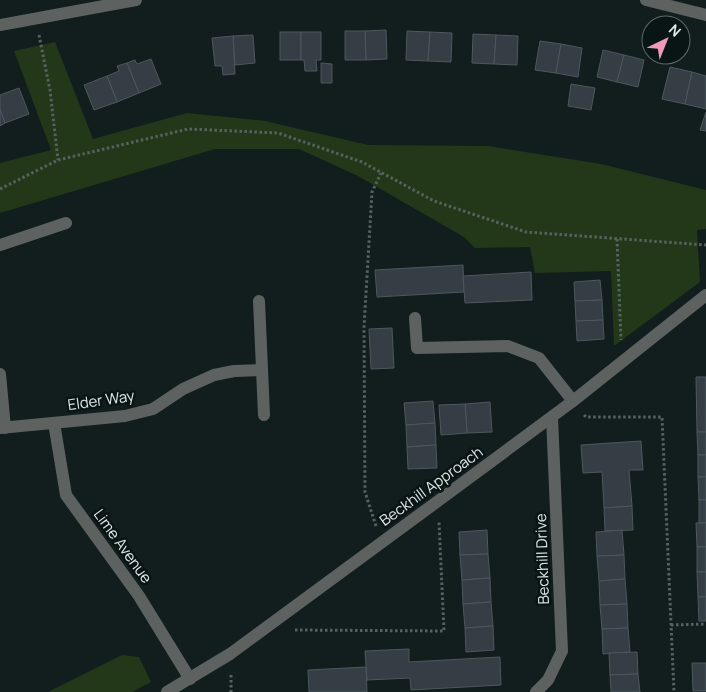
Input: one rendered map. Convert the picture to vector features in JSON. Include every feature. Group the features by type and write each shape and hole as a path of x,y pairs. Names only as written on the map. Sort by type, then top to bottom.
{"street":[{"path":"0,25 136,0"},
{"path":"646,0 706,15"},
{"path":"0,245 66,223"},
{"name":"Beckhill Approach","path":"167,692 190,679 264,629 382,543 573,401 706,295"},
{"path":"259,301 264,415"},
{"path":"416,318 416,348 508,346 539,358 573,401"},
{"name":"Elder Way","path":"3,428 125,416 153,409 183,390 214,375 234,371 262,370"},
{"path":"0,374 3,428"},
{"name":"Beckhill Drive","path":"536,692 548,680 562,651 552,417"},
{"name":"Lime Avenue","path":"54,423 66,495 139,596 190,679"}],"path":[{"path":"35,18 50,90 58,160"},
{"path":"0,189 58,160 188,129 278,133 362,162 434,201 526,232 706,245"},
{"path":"381,172 372,192 364,327 365,492 382,543"},
{"path":"617,239 619,316"},
{"path":"573,401 586,417 662,417 674,692"},
{"path":"264,629 444,631 438,501"},
{"path":"671,626 706,624"}],"green space":[{"path":"55,42 93,139 187,113 265,121 368,145 488,146 601,164 706,190 706,229 697,230 700,282 614,346 611,271 535,273 530,247 475,248 464,237 358,176 299,149 215,149 0,213 0,163 51,150 14,51"},
{"path":"122,655 139,657 151,682 132,692 48,692"}],"building":[{"path":"386,30 387,59 366,60 365,31"},
{"path":"345,31 365,31 366,60 345,60"},
{"path":"407,31 430,32 428,61 406,60"},
{"path":"280,32 301,32 301,60 280,60"},
{"path":"301,32 321,32 321,60 316,60 317,71 305,71 304,60 301,60"},
{"path":"430,32 452,33 451,62 428,61"},
{"path":"473,34 496,35 494,64 472,63"},
{"path":"253,35 255,63 235,65 233,36"},
{"path":"496,35 518,36 517,65 494,64"},
{"path":"233,36 235,74 223,75 222,66 215,66 212,38"},
{"path":"540,41 561,44 556,73 535,70"},
{"path":"561,44 582,48 578,77 556,73"},
{"path":"603,50 624,55 617,82 597,77"},
{"path":"624,55 641,59 641,65 643,65 638,87 617,82"},
{"path":"151,59 161,84 139,93 127,63 135,60 137,64"},
{"path":"127,63 139,93 117,102 107,76 119,71 117,66"},
{"path":"321,63 332,64 332,83 321,83"},
{"path":"670,67 692,72 685,104 662,99"},
{"path":"692,72 706,76 706,109 685,104"},
{"path":"107,76 117,102 94,110 84,85"},
{"path":"571,84 595,88 591,110 568,106"},
{"path":"19,88 29,114 5,123 0,109 0,95"},
{"path":"0,109 5,123 0,126"},
{"path":"706,112 706,131 700,130"},
{"path":"463,265 464,292 377,297 375,270"},
{"path":"531,272 532,300 465,303 463,276"},
{"path":"600,280 602,300 575,301 574,282"},
{"path":"602,300 603,320 576,321 575,301"},
{"path":"603,320 604,339 577,341 576,321"},
{"path":"392,328 394,368 371,369 369,329"},
{"path":"696,377 706,377 706,432 697,432"},
{"path":"433,401 435,423 406,425 404,403"},
{"path":"490,402 492,432 467,433 465,404"},
{"path":"465,404 467,433 441,435 439,405"},
{"path":"435,423 436,445 407,447 406,425"},
{"path":"697,432 706,432 706,455 698,455"},
{"path":"641,441 643,470 629,470 632,506 604,508 602,472 583,473 581,445"},
{"path":"436,445 437,468 408,469 407,447"},
{"path":"698,455 706,455 706,477 698,477"},
{"path":"698,477 706,477 706,500 699,500"},
{"path":"699,500 706,500 706,523 699,523"},
{"path":"632,506 633,530 605,531 604,508"},
{"path":"696,523 706,523 706,547 697,547"},
{"path":"487,530 488,554 460,555 459,532"},
{"path":"622,530 624,555 597,556 596,532"},
{"path":"697,547 706,547 706,572 697,572"},
{"path":"488,554 490,578 462,580 460,555"},
{"path":"624,555 625,579 599,581 597,556"},
{"path":"697,572 706,572 706,597 698,597"},
{"path":"490,578 491,602 463,604 462,580"},
{"path":"625,579 627,604 600,605 599,581"},
{"path":"698,597 706,597 706,621 699,621"},
{"path":"491,602 493,626 465,628 463,604"},
{"path":"627,604 628,628 602,629 600,605"},
{"path":"493,626 494,650 466,652 465,628"},
{"path":"628,628 630,652 603,654 602,629"},
{"path":"409,649 409,662 500,657 501,685 411,690 410,678 367,680 365,651"},
{"path":"637,652 638,674 610,675 609,653"},
{"path":"692,663 706,663 706,691 693,691"},
{"path":"366,667 367,692 309,692 308,670"},
{"path":"638,674 640,692 611,692 610,675"}]}
